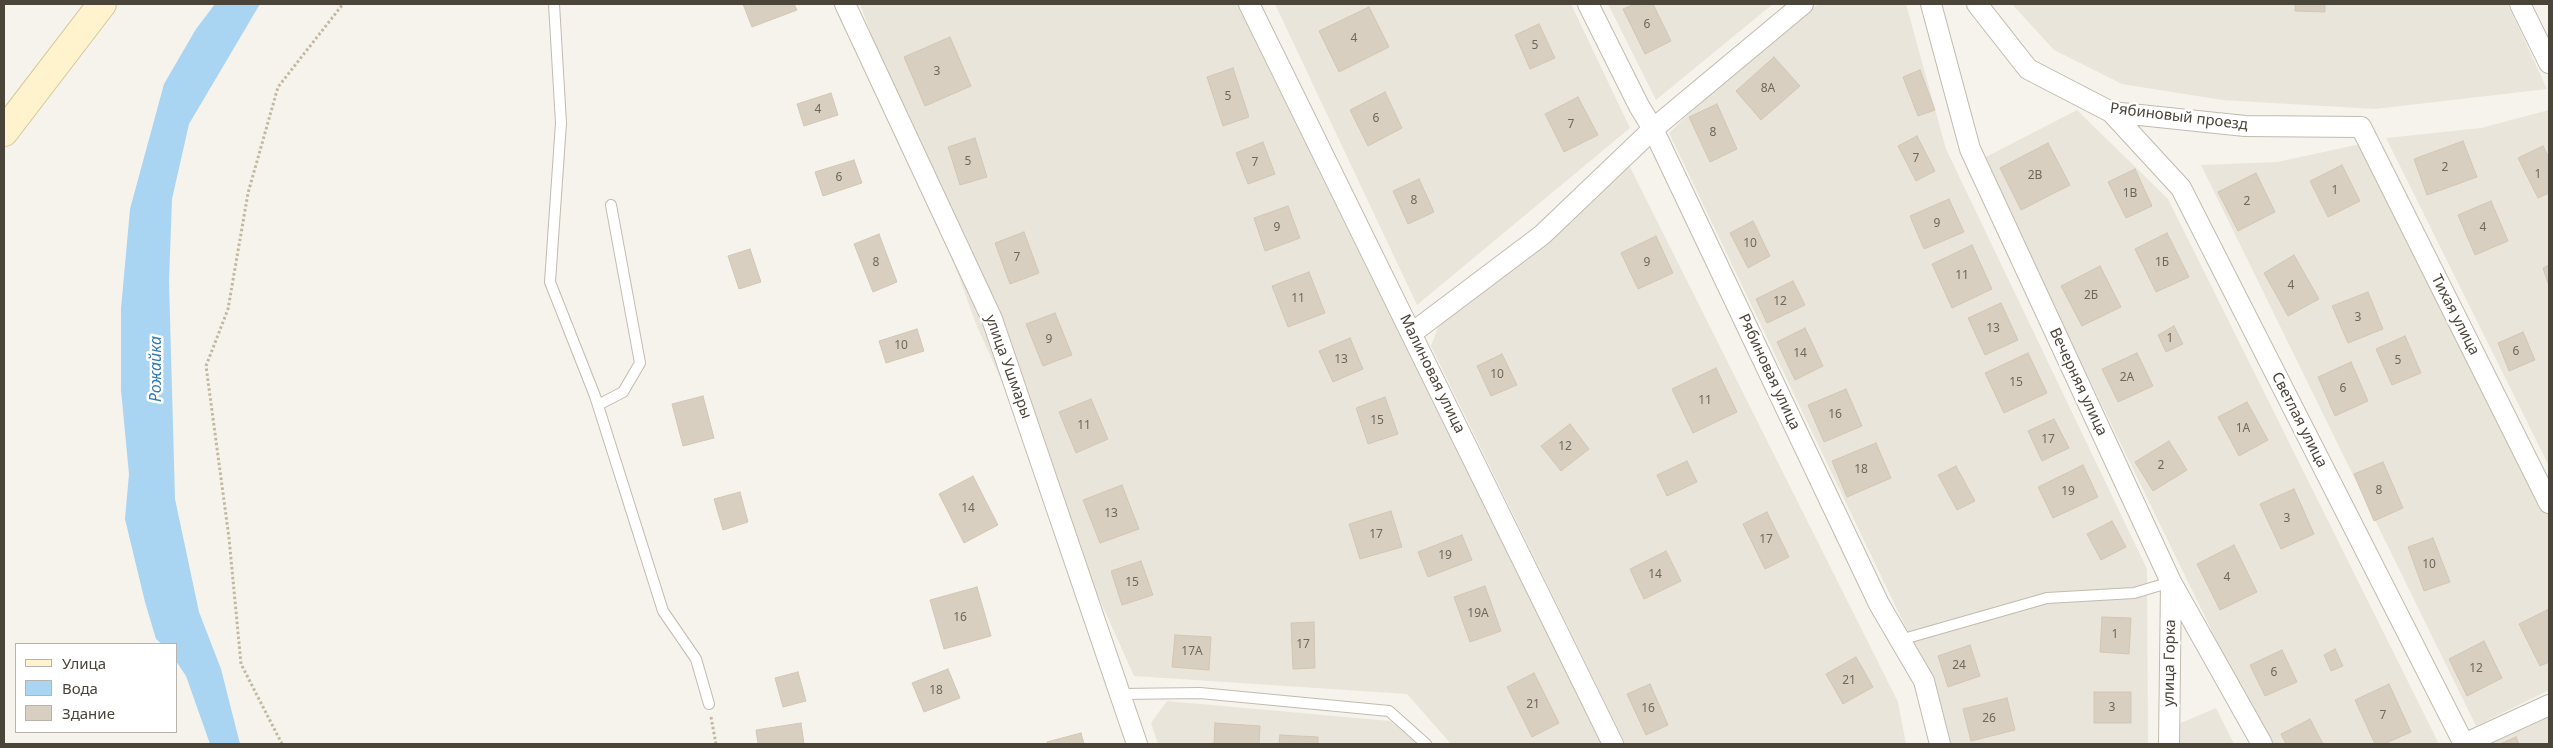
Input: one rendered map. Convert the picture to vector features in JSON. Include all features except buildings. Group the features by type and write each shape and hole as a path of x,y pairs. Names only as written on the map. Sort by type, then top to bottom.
{"street":[{"path":"4,132 102,4"},
{"name":"улица Ушмары","path":"846,4 992,319 1137,744"},
{"name":"Малиновая улица","path":"1249,4 1613,744"},
{"name":"Рябиновая улица","path":"1588,4 1639,106 1653,129 1879,604 1924,681 1940,744"},
{"path":"1412,333 1542,235 1653,129 1803,4"},
{"name":"Вечерняя улица","path":"1931,4 1970,149 2171,582 2262,744"},
{"name":"Рябиновый проезд","path":"1977,4 2028,69 2111,112 2245,126 2361,127"},
{"path":"2520,4 2549,63"},
{"name":"Светлая улица","path":"2111,112 2181,188 2464,744"},
{"name":"Тихая улица","path":"2361,127 2549,503"},
{"name":"улица Горка","path":"2169,744 2171,582"},
{"path":"2464,744 2549,705"}],"lane":[{"path":"554,4 561,123 550,282 598,405 663,611 696,659 709,704"},
{"path":"598,405 623,392 640,364 610,205"},
{"path":"1900,640 2047,598 2134,593 2171,582"},
{"path":"1121,694 1200,693 1389,712 1426,744"}],"path":[{"path":"282,744 241,664 229,538 206,366 228,309 248,193 278,87 343,4"},
{"path":"709,704 716,744"}],"shaded area":[{"path":"860,4 1246,4 1606,744 1451,744 1407,694 1134,676 976,324"},
{"path":"1275,4 1571,4 1630,128 1417,305"},
{"path":"1608,4 1773,4 1656,100"},
{"path":"1819,4 1906,4 1946,149 2147,569 2148,744 1948,744 1916,649 1669,133 1764,42"},
{"path":"2012,4 2508,4 2547,89 2375,109 2222,100 2122,84 2054,50"},
{"path":"2077,110 2168,199 2438,742 2433,744 2267,744 1982,159"},
{"path":"2549,110 2549,466 2386,138 2481,128"},
{"path":"2365,143 2549,516 2549,690 2476,726 2201,165 2277,162"},
{"path":"1629,165 1898,702 1906,744 1625,744 1431,346 1441,320"},
{"path":"1167,701 1390,721 1418,744 1158,744 1151,723"},
{"path":"2216,708 2234,744 2176,744 2176,725"},
{"path":"2549,716 2549,744 2490,744"}],"water":[{"name":"Рожайка","path":"215,4 260,4 189,124 172,199 169,281 175,499 199,612 221,669 240,744 210,744 186,676 178,664 178,643 161,643 156,639 125,519 129,474 121,390 121,309 130,209 164,84 196,29"}]}
